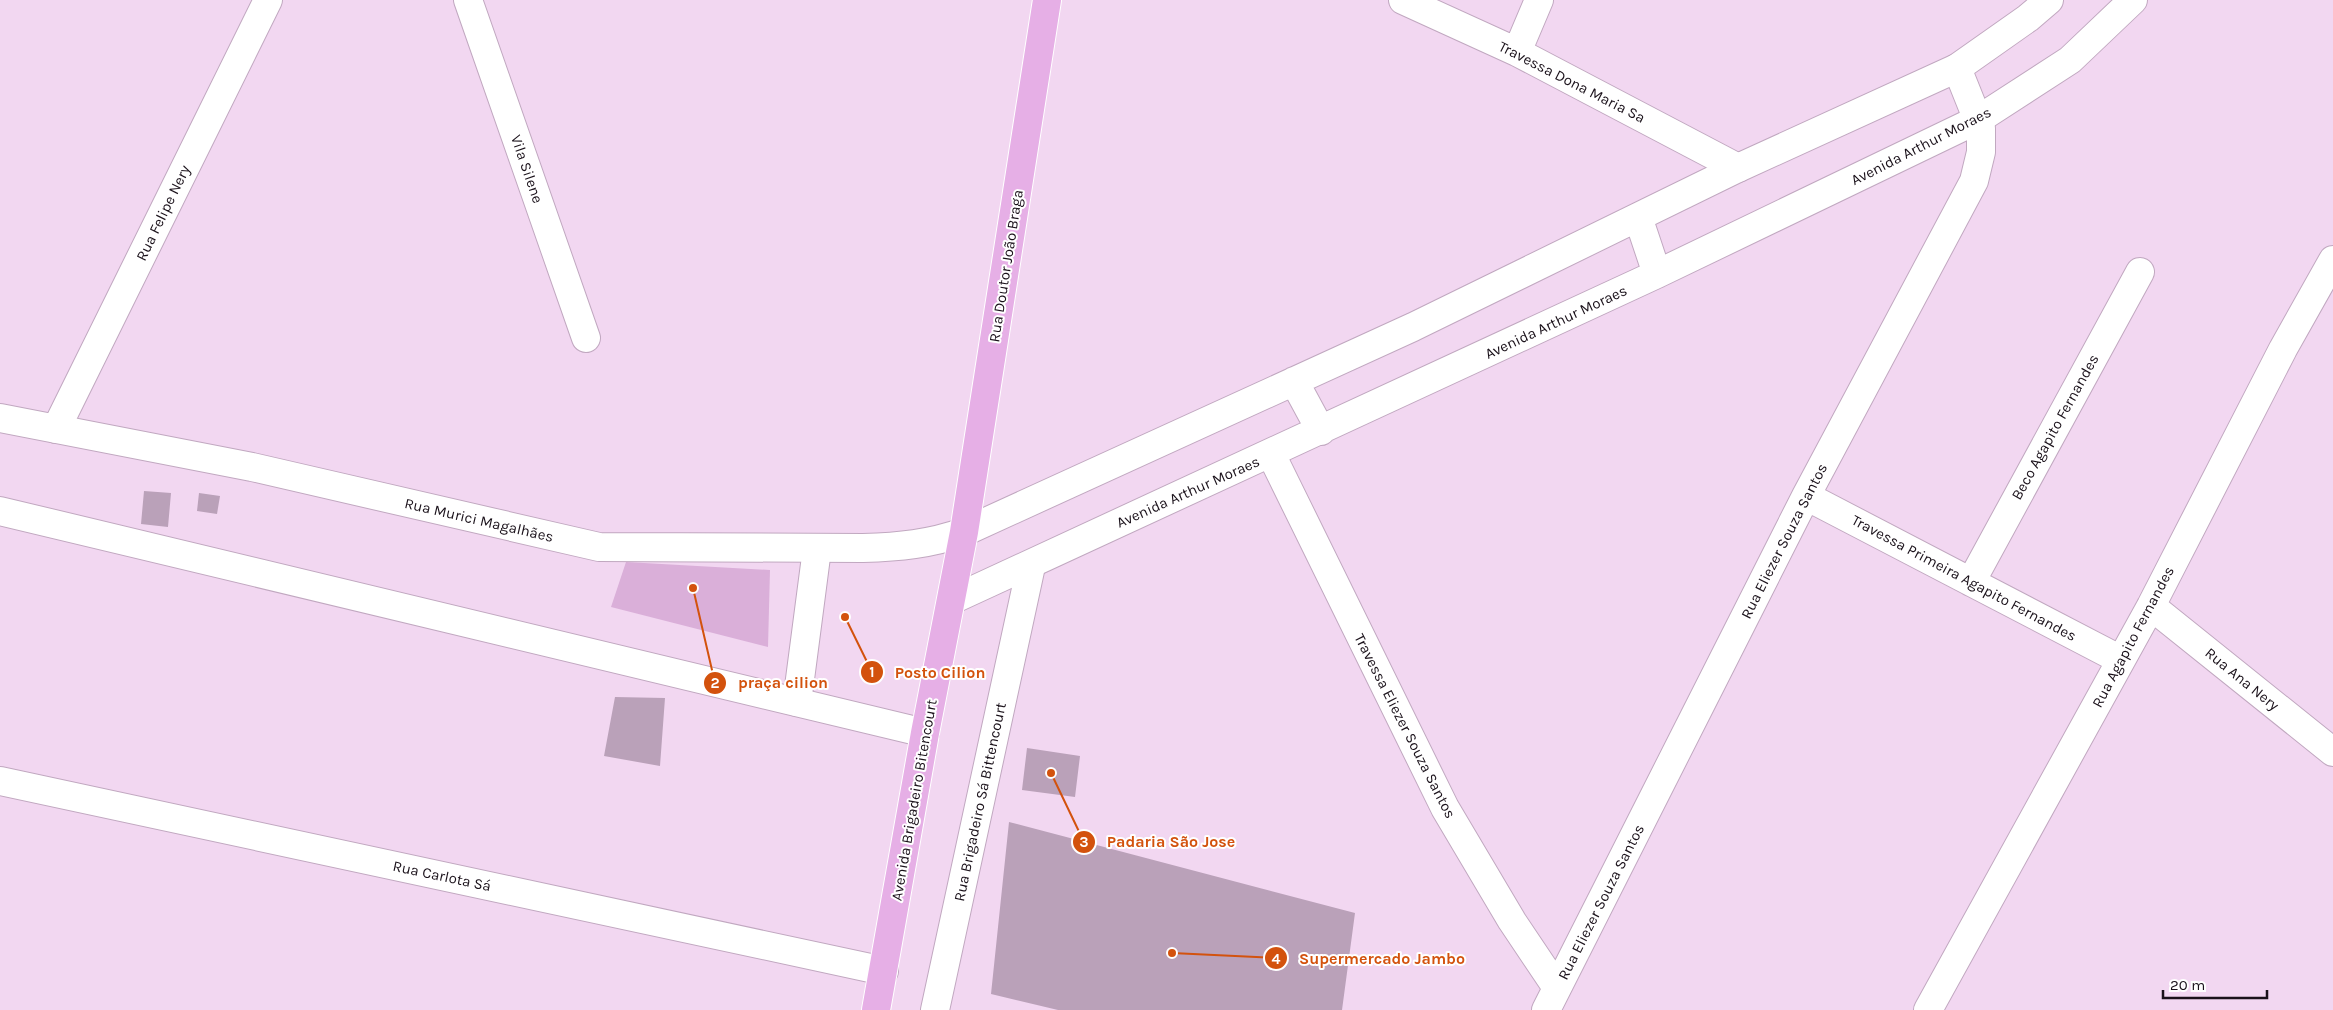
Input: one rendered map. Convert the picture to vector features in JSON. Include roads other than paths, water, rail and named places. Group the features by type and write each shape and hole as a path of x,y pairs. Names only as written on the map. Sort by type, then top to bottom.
{"main road":[{"name":"Rua Doutor João Braga","path":"964,532 1047,0"},
{"name":"Avenida Brigadeiro Bitencourt","path":"876,1010 925,733 964,532"}],"street":[{"name":"Vila Silene","path":"468,0 586,338"},
{"name":"Travessa Dona Maria Sa","path":"1403,0 1517,52 1738,168"},
{"path":"1517,52 1539,0"},
{"path":"964,532 1413,327 1738,168 1956,68 2028,18 2049,0"},
{"name":"Avenida Arthur Moraes","path":"952,600 1031,566 1111,526 1321,431 1657,274 1979,119 2070,60 2133,0"},
{"name":"Rua Felipe Nery","path":"56,429 270,1"},
{"name":"Rua Eliezer Souza Santos","path":"1553,1003 1806,496 1974,181 1981,152 1981,128 1979,119 1956,68"},
{"path":"1638,217 1657,274"},
{"name":"Rua Agapito Fernandes","path":"1928,1010 2151,606 2282,349 2333,260"},
{"name":"Beco Agapito Fernandes","path":"1971,582 2140,272"},
{"path":"1294,381 1321,431"},
{"name":"Rua Murici Magalhães","path":"0,418 252,467 599,547 818,549 904,547 936,542 964,532"},
{"name":"Travessa Eliezer Souza Santos","path":"1271,454 1445,808 1512,921 1553,1003"},
{"name":"Travessa Primeira Agapito Fernandes","path":"1806,496 2121,660"},
{"path":"0,511 925,733"},
{"path":"797,702 818,549"},
{"name":"Rua Brigadeiro Sá Bittencourt","path":"935,1010 1031,566"},
{"name":"Rua Ana Nery","path":"2151,606 2333,752"},
{"name":"Rua Carlota Sá","path":"0,781 884,971"}],"place":[{"name":"praça cilion","path":"693,588"},
{"name":"Posto Cilion","path":"845,617"},
{"name":"Padaria São Jose","path":"1051,773"},
{"name":"Supermercado Jambo","path":"1172,953"}]}
